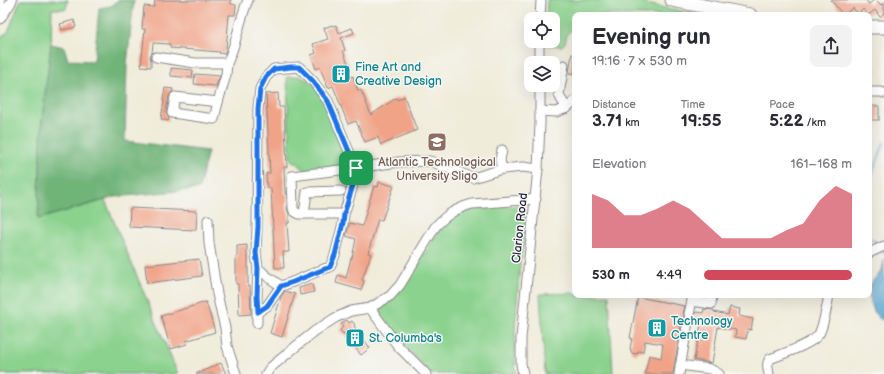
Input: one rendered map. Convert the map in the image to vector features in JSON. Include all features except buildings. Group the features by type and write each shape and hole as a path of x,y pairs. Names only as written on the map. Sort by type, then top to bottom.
{"highway":[{"path":"672,0 734,12"},
{"path":"872,27 884,27"}],"street":[{"path":"0,0 1,17"},
{"path":"1,17 12,0"},
{"path":"218,102 175,97 172,113 214,119 226,75 227,63 233,50 242,14 248,0"},
{"path":"540,0 540,12"},
{"path":"156,57 195,63 227,63"},
{"path":"564,66 559,94 567,108"},
{"path":"257,323 258,268 256,253 258,227 258,109 260,89 266,77 274,69 299,67 313,81 328,101 356,168 353,185 330,267 281,286 267,306 258,312"},
{"name":"Clarion Road","path":"523,374 521,364 521,338 536,199 540,92"},
{"path":"872,92 884,93"},
{"path":"540,111 556,112 567,108 572,104"},
{"path":"502,150 500,160 502,169"},
{"path":"344,214 299,214 294,211 292,176 399,162 430,161 473,178 502,169 523,167 538,168"},
{"path":"304,214 307,192 341,191"},
{"path":"266,374 270,368 315,331 351,311 370,308 390,296 400,285 435,227 442,219 453,211 472,204 536,199"},
{"path":"208,220 209,243 217,294 225,328 227,346 236,374"},
{"path":"872,252 884,246"},
{"path":"258,268 281,286"},
{"path":"711,303 692,298 679,370 710,370 719,374"},
{"path":"766,374 769,374 768,361 770,359 814,340 821,329 828,298"},
{"path":"370,308 398,346 426,374"}],"green space":[{"path":"21,0 68,0 66,9 52,9 51,44 42,120 38,219 105,200 178,374 0,374 0,38 8,32"},
{"path":"118,0 134,0 127,64 125,141 208,151 199,189 115,197 38,219 42,120 51,44 64,47 68,60 94,61 99,8 111,6"},
{"path":"547,0 626,0 688,12 572,12 572,30 567,35 565,43 560,46 560,12 546,12"},
{"path":"299,76 313,83 326,105 350,165 305,171 296,162 290,159 287,77"},
{"path":"517,206 522,211 527,221 520,263 515,328 516,374 430,374 397,338 397,336 388,329 383,321 381,309 397,295 405,285 436,236 454,217 461,213 476,209"},
{"path":"572,293 572,298 609,298 613,374 545,374 540,294"}],"water":[{"path":"884,260 884,321 874,312 870,300 870,298 872,298 872,282 882,268"}],"waterway":[{"path":"872,175 884,143"},
{"path":"872,240 879,246"},
{"path":"881,249 884,253"}],"place":[{"name":"Fine Art and Creative Design","path":"341,74"},
{"name":"Atlantic Technological University Sligo","path":"437,142"},
{"name":"Technology Centre","path":"657,328"},
{"name":"St. Columba's","path":"355,338"}],"route":[{"path":"299,67 313,81 328,101 356,168 335,255 330,267 281,286 267,306 258,312 258,268 256,253 258,227 258,109 260,89 266,77 274,69 299,67"}]}
